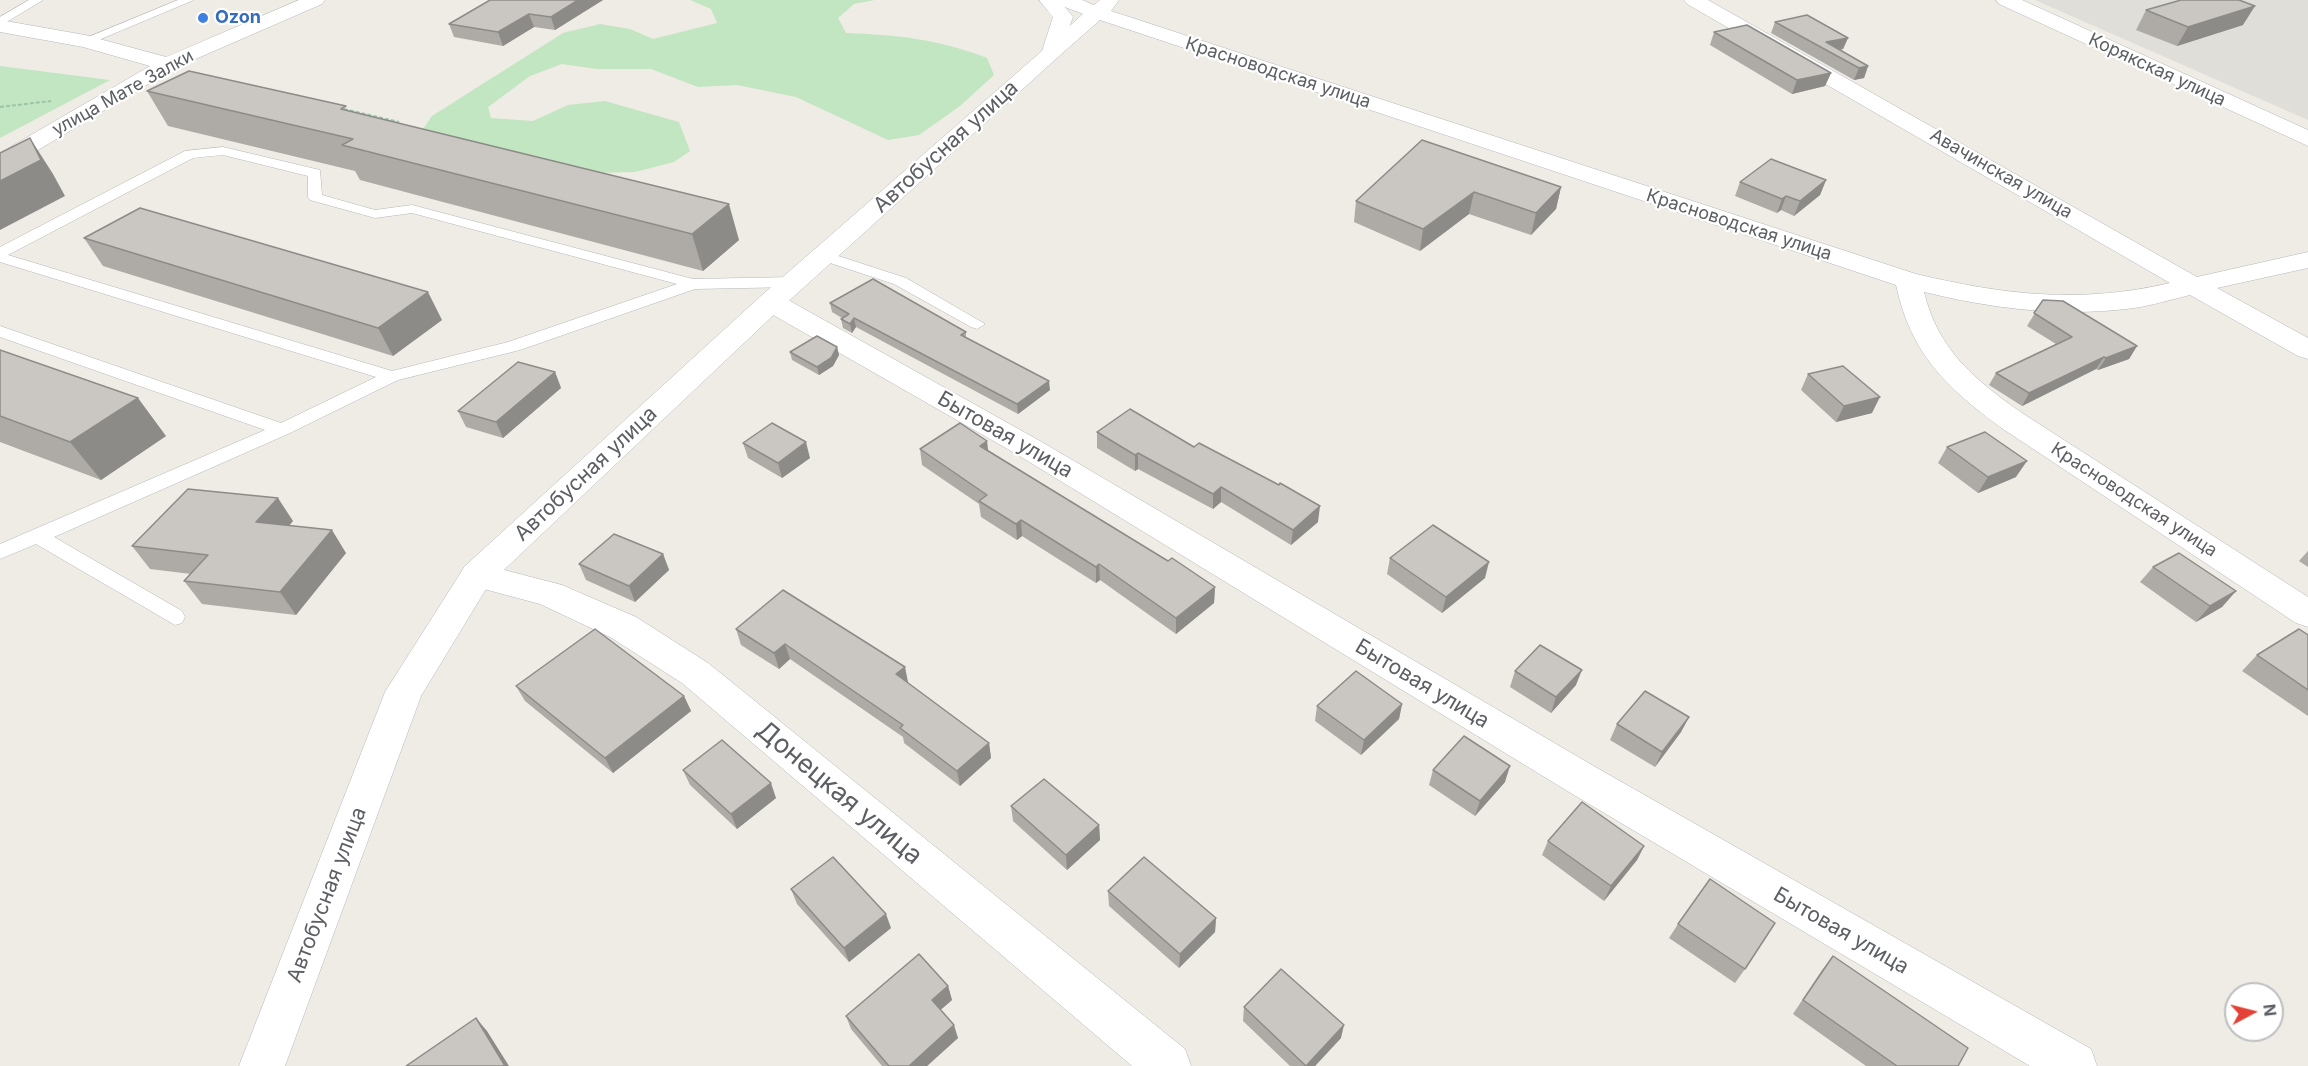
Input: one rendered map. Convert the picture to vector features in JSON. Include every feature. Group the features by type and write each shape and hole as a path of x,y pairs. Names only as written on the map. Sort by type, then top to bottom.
{"street":[{"name":"улица Мате Залки","path":"0,163 168,64 315,0"},
{"name":"Автобусная улица","path":"262,1066 404,693 477,575 782,292 1051,53 1063,17 1049,0"},
{"name":"Красноводская улица","path":"1064,0 1104,7 1908,280 1920,324 1932,347 1952,372 1978,395 2308,614"},
{"name":"Авачинская улица","path":"1694,0 1919,126 2192,286 2308,350"},
{"name":"Корякская улица","path":"2006,0 2308,139"},
{"path":"1051,53 1104,7"},
{"path":"0,24 85,41 168,64"},
{"path":"1908,280 1970,295 2045,304 2127,301 2308,260"},
{"name":"Бытовая улица","path":"782,292 1029,448 1583,780 2003,1027 2074,1066"},
{"name":"Донецкая улица","path":"477,575 550,594 623,627 696,673 1168,1066"}],"lane":[{"path":"0,24 37,0"},
{"path":"85,41 188,0"},
{"path":"0,255 190,154 223,151 315,173 315,197 375,214 412,208 693,284 782,292"},
{"path":"0,255 392,376"},
{"path":"823,256 900,281 976,324"},
{"path":"0,552 282,430 392,376 514,346 693,284"},
{"path":"0,331 282,430"},
{"path":"36,535 175,617"}],"path":[{"path":"0,107 55,100"},
{"path":"342,108 399,122"}],"shaded area":[{"path":"2035,0 2308,0 2308,120"}],"green space":[{"path":"690,0 875,0 854,4 838,18 846,33 900,37 951,46 987,58 994,75 960,106 919,135 888,140 796,97 737,85 698,87 651,69 597,69 562,64 530,76 488,107 491,118 533,121 568,105 605,101 679,122 690,151 674,162 635,172 543,174 423,129 432,116 563,33 600,24 630,29 653,39 717,23 711,9"},
{"path":"0,66 110,80 0,138"}],"building":[{"path":"490,0 578,0 551,17 529,14 498,32 449,24"},
{"path":"2181,0 2239,0 2255,6 2188,27 2146,10"},
{"path":"1807,15 1848,38 1826,42 1868,66 1859,68 1775,22"},
{"path":"1747,25 1831,73 1797,80 1714,32"},
{"path":"189,71 346,106 341,109 729,204 692,234 342,145 353,139 147,91"},
{"path":"30,138 41,160 0,181 0,153"},
{"path":"1422,140 1561,187 1536,213 1474,192 1423,229 1356,201"},
{"path":"1771,159 1826,180 1800,201 1786,196 1782,199 1740,182"},
{"path":"140,208 428,292 378,328 84,238"},
{"path":"873,279 966,332 961,335 1049,381 1017,404 854,318 850,324 841,319 849,314 830,303"},
{"path":"2043,300 2063,301 2137,346 2104,357 2029,393 1996,373 2072,337 2034,313"},
{"path":"817,336 837,347 831,358 817,367 790,352"},
{"path":"0,350 138,398 70,442 0,416"},
{"path":"518,362 555,372 496,422 458,411"},
{"path":"1843,366 1880,397 1844,406 1808,374"},
{"path":"1130,409 1194,447 1199,443 1279,485 1280,483 1320,506 1293,530 1221,487 1213,494 1138,453 1135,455 1097,432"},
{"path":"772,423 806,442 778,463 743,443"},
{"path":"960,423 987,441 980,446 1168,561 1172,558 1215,587 1176,618 1099,564 1096,567 1021,520 1016,524 979,501 987,495 920,449"},
{"path":"1985,432 2027,461 1988,477 1947,447"},
{"path":"188,489 278,498 256,522 332,530 280,592 184,581 208,555 132,546"},
{"path":"1433,525 1489,562 1446,597 1390,558"},
{"path":"614,534 663,554 629,586 579,564"},
{"path":"2179,553 2236,591 2210,606 2153,567"},
{"path":"783,590 905,667 896,674 989,743 957,771 900,728 903,725 785,644 774,653 736,629"},
{"path":"595,629 684,696 605,758 516,686"},
{"path":"2299,629 2308,635 2308,690 2257,655"},
{"path":"1540,645 1582,670 1556,697 1515,671"},
{"path":"1356,671 1402,704 1364,740 1317,706"},
{"path":"1645,691 1689,717 1662,752 1617,724"},
{"path":"1464,736 1510,766 1480,801 1433,770"},
{"path":"722,740 771,783 731,814 683,770"},
{"path":"1044,779 1099,825 1066,855 1011,806"},
{"path":"1582,802 1644,846 1611,886 1548,841"},
{"path":"833,857 886,914 844,948 791,889"},
{"path":"1144,857 1216,918 1180,954 1108,891"},
{"path":"1710,879 1775,923 1745,969 1678,924"},
{"path":"919,954 948,986 932,1000 954,1025 909,1066 889,1066 846,1016"},
{"path":"1833,956 1968,1048 1958,1066 1897,1066 1803,1000"},
{"path":"1281,969 1344,1025 1306,1066 1244,1007"},
{"path":"476,1018 505,1066 406,1066"}],"place":[{"name":"Ozon","path":"203,18"}]}
